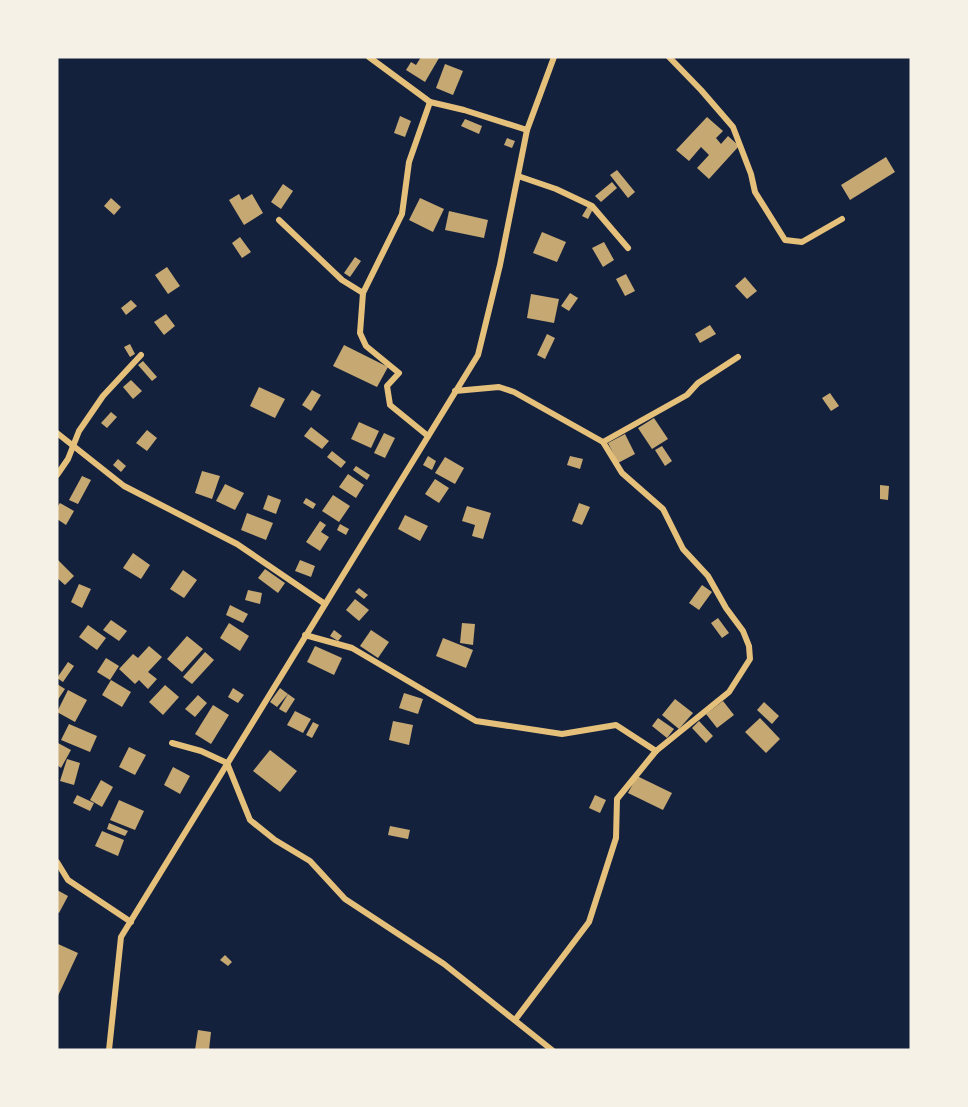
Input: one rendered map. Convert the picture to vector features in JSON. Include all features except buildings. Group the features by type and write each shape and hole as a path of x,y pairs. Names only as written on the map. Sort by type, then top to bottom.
{"street":[{"path":"369,57 430,102 527,130"},
{"path":"109,1050 122,937 478,355 501,265 527,130 554,57"},
{"path":"669,57 733,127 751,174 755,192 785,240 802,242 842,219"},
{"path":"428,436 390,405 387,387 399,373 366,346 360,333 363,293 402,214 409,162 430,102"},
{"path":"518,176 556,189 592,206 628,248"},
{"path":"279,220 342,280 363,293"},
{"path":"57,474 68,459 79,431 103,396 141,355"},
{"path":"603,441 687,395 698,383 738,357"},
{"path":"455,391 500,387 514,392 603,441 622,473 663,509 683,549 708,576 726,608 743,631 749,646 750,659 729,692 656,751 617,799 616,838 590,922 515,1020"},
{"path":"57,433 124,486 237,544 324,604"},
{"path":"305,635 352,648 476,721 562,734 616,725 656,751"},
{"path":"172,743 201,751 227,763 250,820 274,840 310,861 345,899 444,964 552,1050"},
{"path":"57,862 68,880 131,922"},
{"path":"538,1050 545,1044"}]}
